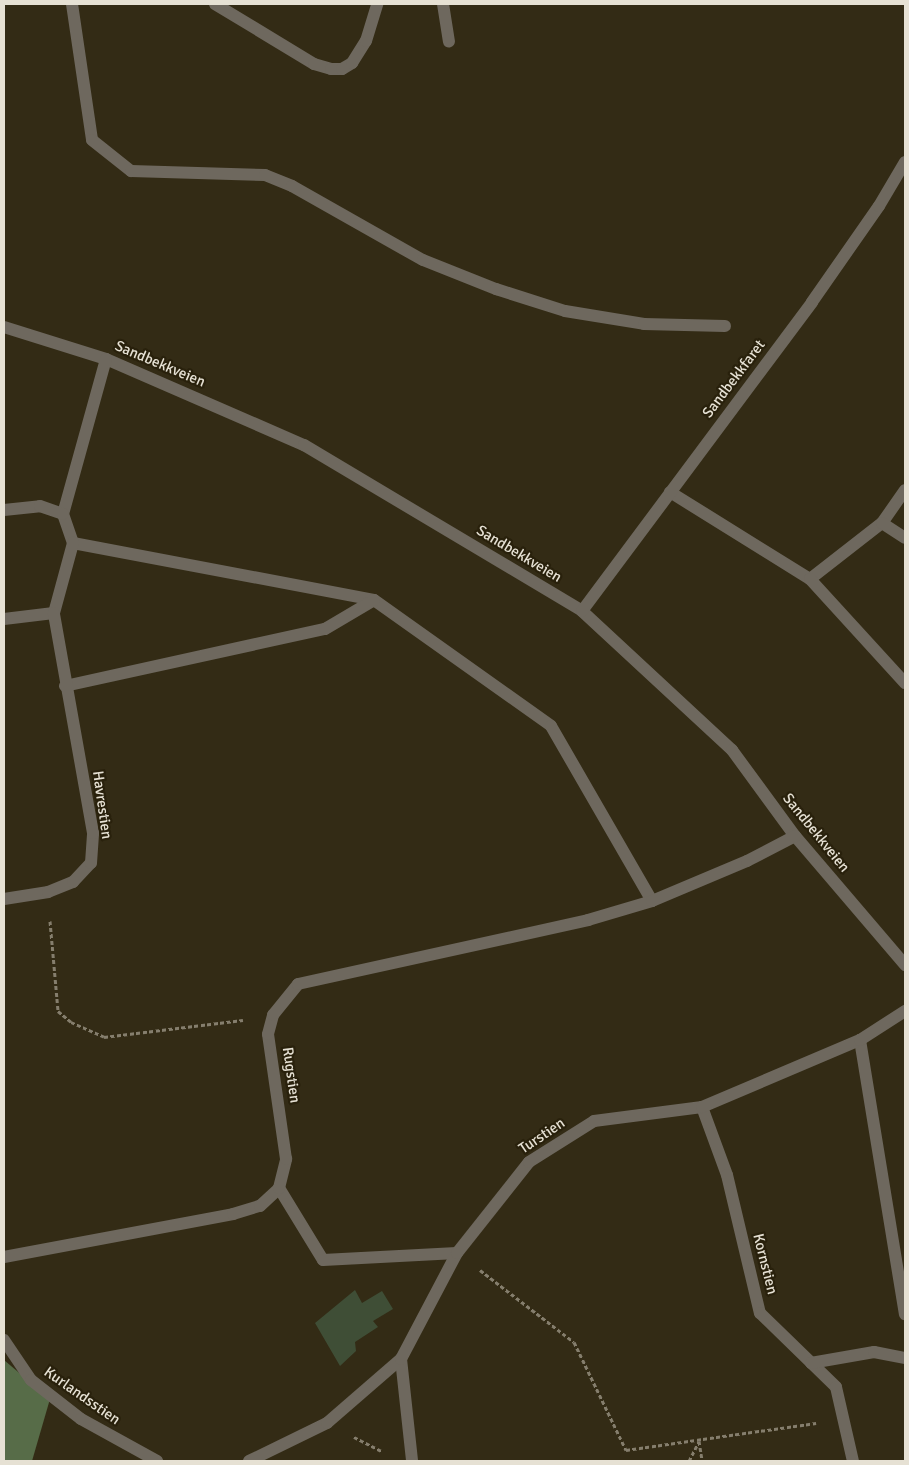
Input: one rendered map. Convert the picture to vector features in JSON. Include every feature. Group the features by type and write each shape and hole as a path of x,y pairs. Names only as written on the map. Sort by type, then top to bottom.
{"street":[{"path":"72,4 92,140 131,171 265,175 292,186 423,260 496,289 565,311 634,322 725,326"},
{"path":"215,4 314,64 331,69 342,69 352,63 366,41 377,4"},
{"path":"443,4 449,42"},
{"name":"Sandbekkfaret","path":"582,611 812,302 879,206 905,162"},
{"name":"Sandbekkveien","path":"4,328 106,359 304,445 582,611 732,750 795,836 905,965"},
{"path":"4,620 54,613 73,543 63,514 106,359"},
{"path":"810,579 882,523 905,490"},
{"path":"670,492 810,579 905,683"},
{"path":"4,510 40,506 63,514"},
{"path":"882,523 905,538"},
{"path":"73,543 374,600 551,726 652,901"},
{"path":"65,686 325,628 374,600"},
{"name":"Havrestien","path":"4,899 48,892 73,882 91,863 93,833 65,686 54,613"},
{"name":"Rugstien","path":"279,1188 286,1159 268,1034 273,1015 298,984 588,920 652,901 747,862 795,836"},
{"name":"Turstien","path":"249,1461 326,1423 401,1359 457,1253 529,1162 594,1121 702,1107 860,1040 905,1011"},
{"path":"860,1040 905,1314"},
{"name":"Kornstien","path":"702,1107 726,1175 760,1313 836,1387 853,1461"},
{"path":"4,1256 234,1214 260,1206 279,1188 323,1260 457,1253"},
{"name":"Kurlandsstien","path":"4,1340 31,1380 81,1419 157,1461"},
{"path":"811,1363 874,1352 905,1358"},
{"path":"401,1359 412,1461"}],"path":[{"path":"48,892 58,1011 71,1022 104,1038 273,1015"},
{"path":"457,1253 574,1342 626,1450 843,1419"},
{"path":"326,1423 386,1453"},
{"path":"689,1461 699,1441"},
{"path":"699,1441 702,1461"}],"green space":[{"path":"355,1290 362,1303 382,1291 393,1309 373,1321 378,1327 355,1342 356,1351 340,1366 315,1323"},
{"path":"4,1360 50,1399 32,1461 4,1461"}]}
